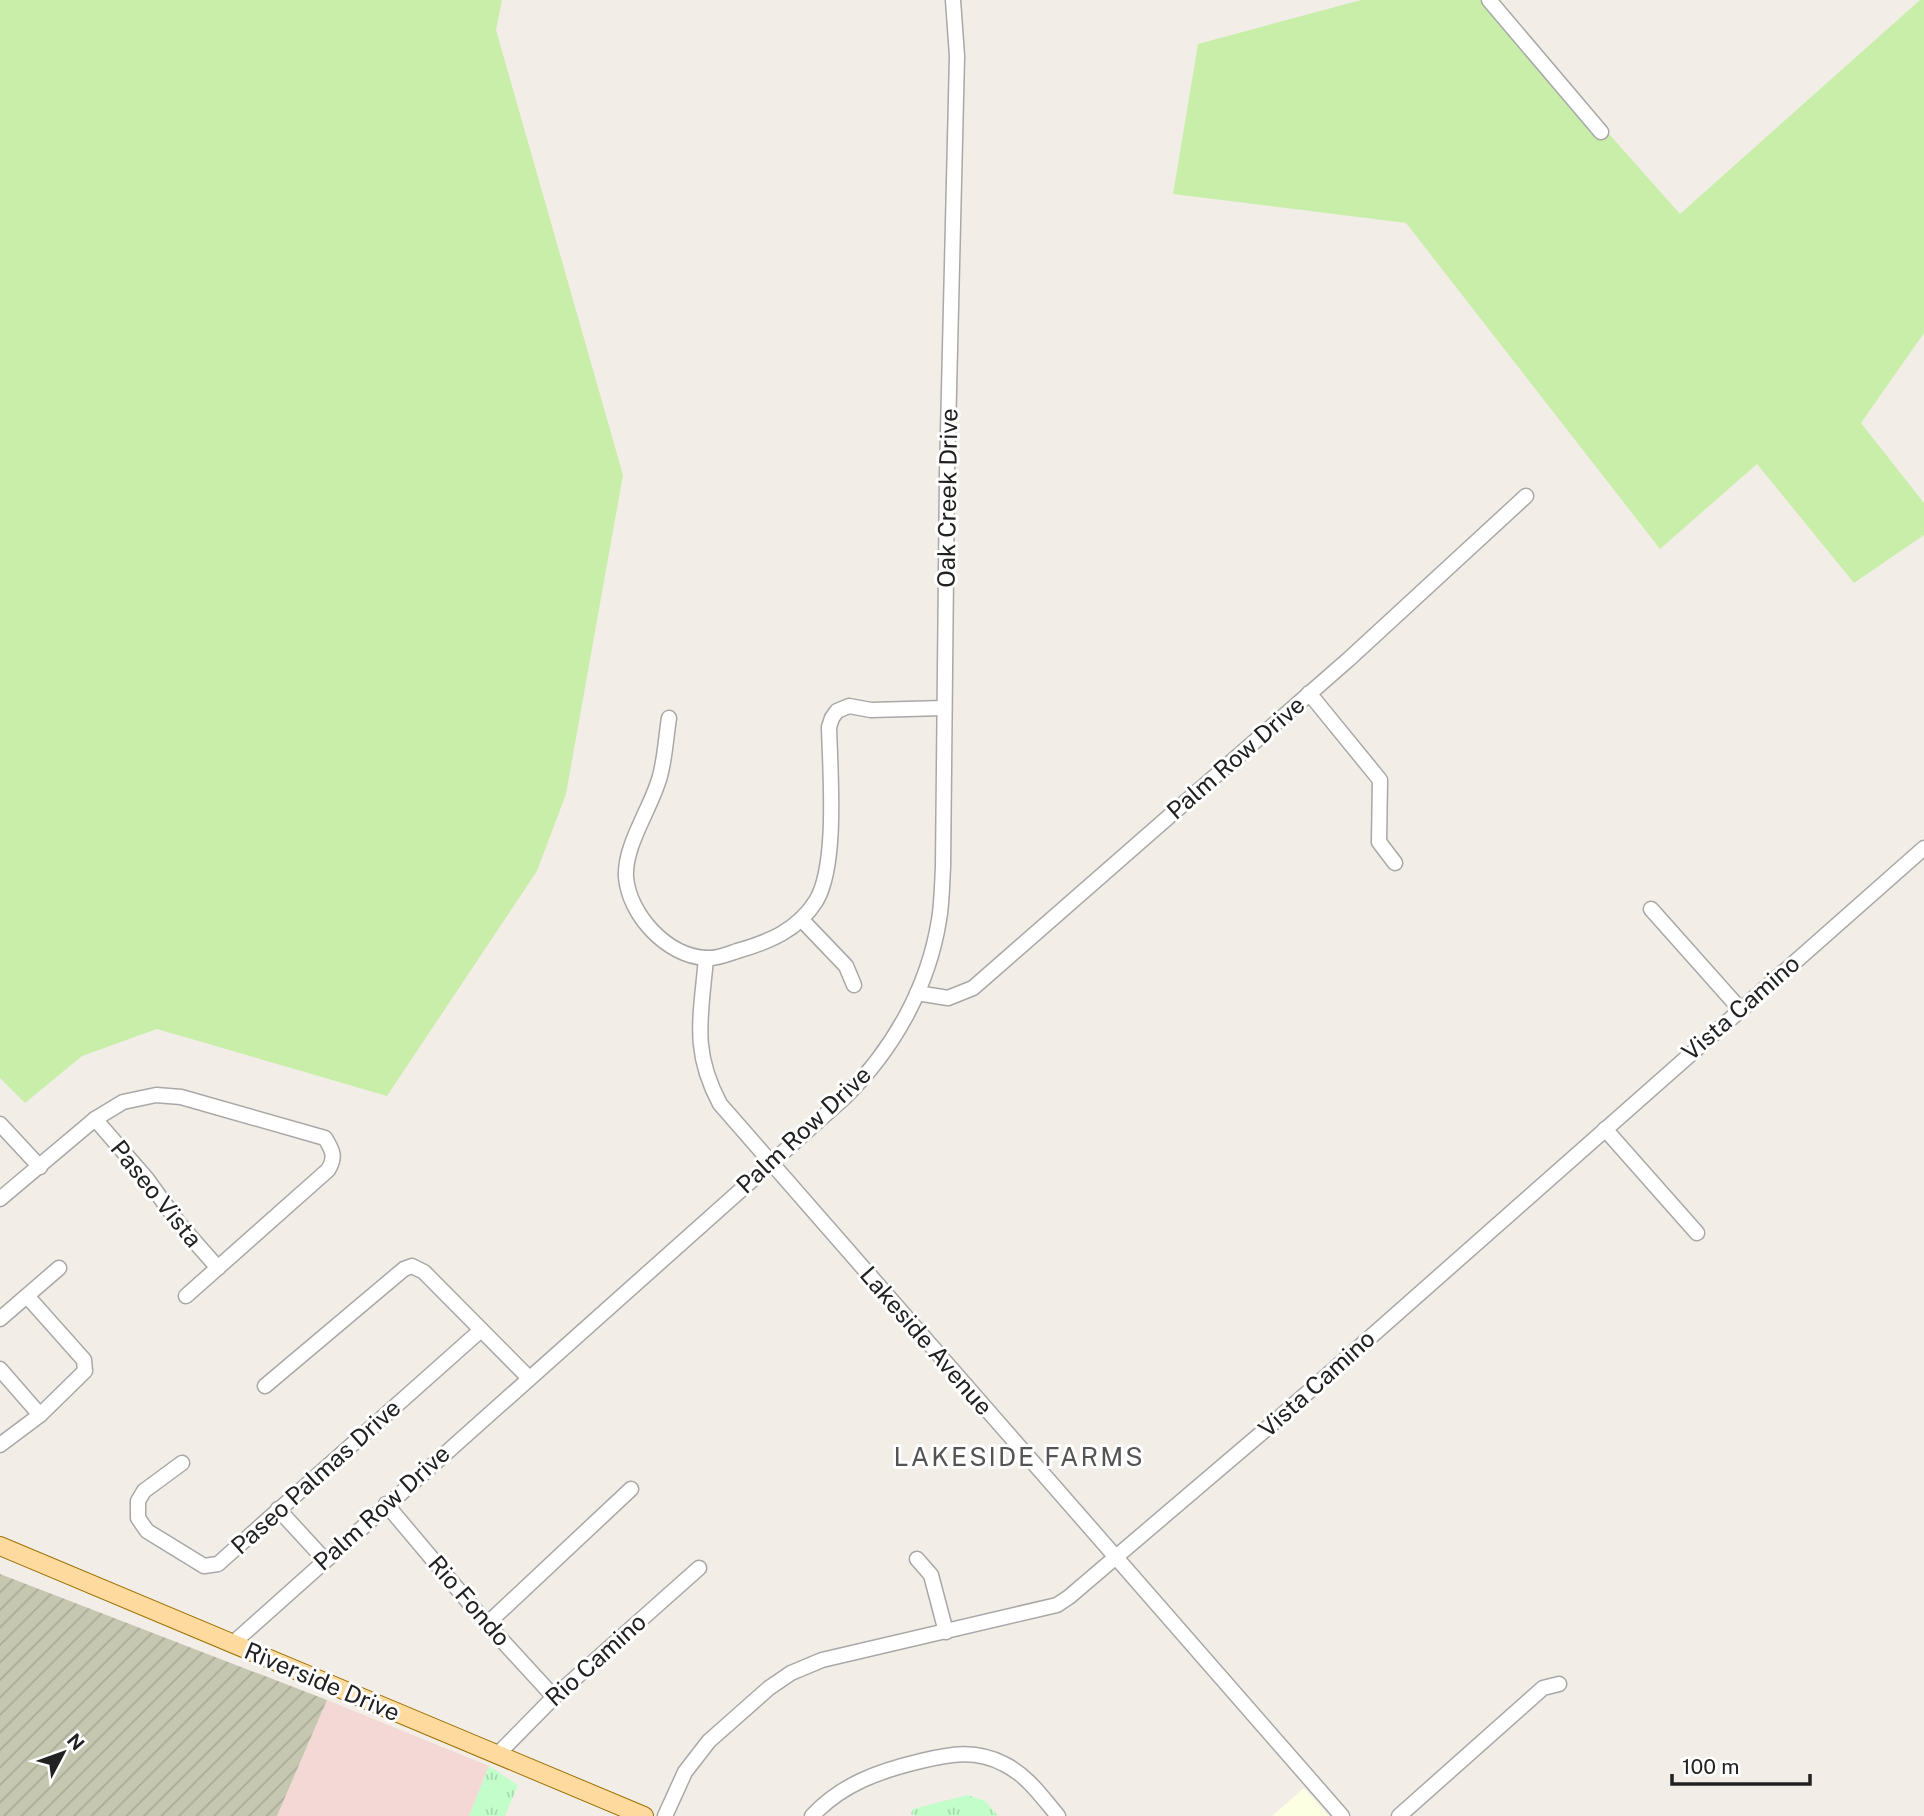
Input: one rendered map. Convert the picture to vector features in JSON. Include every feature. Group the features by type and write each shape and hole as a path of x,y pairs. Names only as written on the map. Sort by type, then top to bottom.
{"main road":[{"name":"Riverside Drive","path":"0,1546 644,1816"}],"street":[{"name":"Oak Creek Drive","path":"917,993 931,954 939,920 943,867 943,708 957,56 953,0"},
{"path":"1489,0 1601,132"},
{"name":"Palm Row Drive","path":"232,1644 324,1559 613,1306 844,1098 868,1073 895,1035 917,993 948,998 973,988 1309,693 1527,496"},
{"path":"1309,693 1380,780 1378,842 1395,863"},
{"path":"669,718 660,775 631,847 626,875 639,913 651,929 665,943 706,958 762,944 783,934 817,900 830,855 830,727 834,715 849,706 871,710 943,708"},
{"name":"Vista Camino","path":"665,1816 685,1772 704,1746 769,1688 791,1673 822,1660 1057,1605 1272,1424 1924,848"},
{"path":"1651,909 1740,1009"},
{"path":"800,919 846,967 854,985"},
{"name":"Lakeside Avenue","path":"706,958 700,1052 708,1080 720,1104 1342,1816"},
{"path":"0,1199 95,1119 123,1102 156,1095 181,1097 325,1138 334,1153 328,1170 186,1296"},
{"name":"Paseo Vista","path":"95,1119 218,1268"},
{"path":"0,1124 40,1167"},
{"path":"1605,1129 1697,1233"},
{"path":"265,1386 408,1267 421,1269 529,1378"},
{"path":"0,1319 59,1268"},
{"path":"0,1445 40,1415 81,1378 85,1371 84,1360 27,1296"},
{"name":"Paseo Palmas Drive","path":"182,1463 144,1491 138,1501 138,1518 146,1531 204,1566 222,1562 278,1509 481,1330"},
{"path":"0,1369 40,1415"},
{"path":"487,1624 631,1489"},
{"name":"Rio Fondo","path":"386,1504 487,1624 554,1697"},
{"path":"278,1509 324,1559"},
{"path":"917,1559 931,1575 946,1632"},
{"name":"Rio Camino","path":"496,1755 554,1697 699,1568"},
{"path":"1399,1816 1543,1688 1559,1684"},
{"path":"822,1813 842,1791 880,1772 967,1753 997,1760 1017,1771 1058,1816"}],"shaded area":[{"path":"0,1574 327,1700 277,1816 0,1816"},
{"path":"327,1700 489,1766 469,1816 277,1816"},
{"path":"1304,1788 1329,1816 1272,1816"}],"green space":[{"path":"0,0 502,0 496,30 623,475 566,794 537,871 387,1096 157,1029 82,1056 25,1103 0,1078"},
{"path":"1361,0 1490,0 1680,214 1920,0 1924,0 1924,333 1861,423 1924,503 1924,535 1854,583 1757,464 1660,549 1406,223 1173,194 1198,44"},
{"path":"489,1766 518,1785 505,1816 469,1816"},
{"path":"967,1795 985,1801 998,1816 911,1814 913,1809"}],"district":[{"name":"LAKESIDE FARMS","path":"1019,1457"}]}
